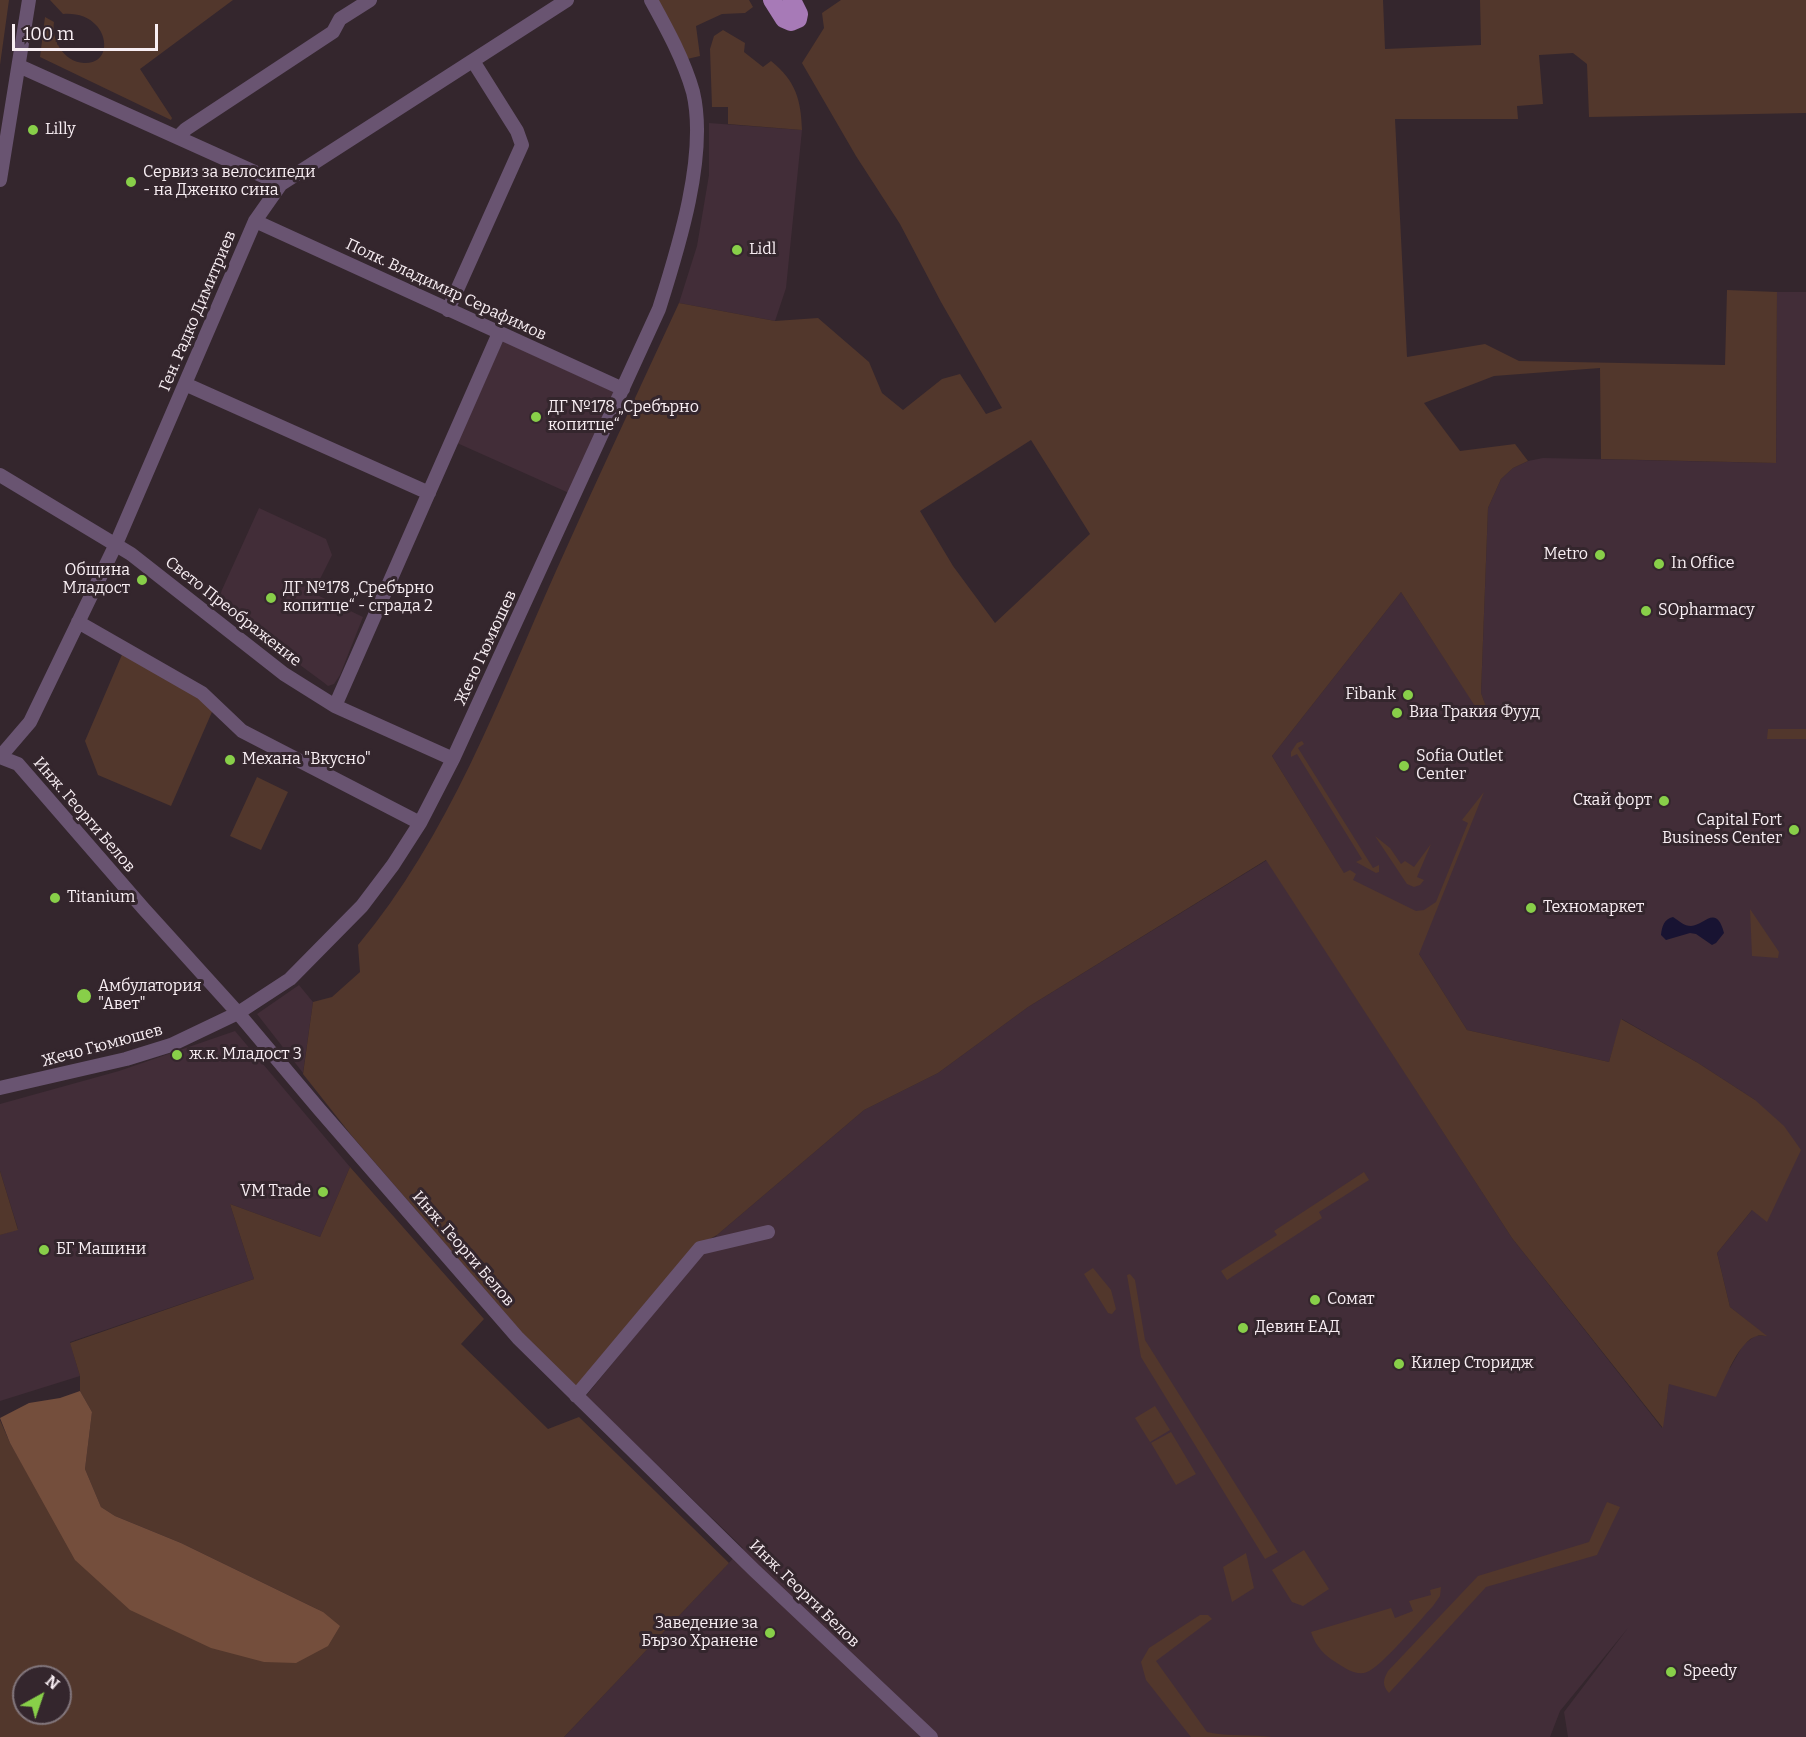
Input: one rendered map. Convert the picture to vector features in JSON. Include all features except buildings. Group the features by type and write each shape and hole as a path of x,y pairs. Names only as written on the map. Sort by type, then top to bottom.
{"main road":[{"path":"772,0 784,19 791,22 798,19 800,14 792,0"}],"street":[{"path":"0,180 29,0"},
{"path":"178,137 186,129 333,32 340,19 370,0"},
{"name":"Ген. Радко Димитриев","path":"0,757 30,722 116,544 255,221 281,184 567,0"},
{"name":"Жечо Гюмюшев","path":"0,1089 107,1064 171,1045 238,1013 290,979 327,943 362,906 393,865 420,823 453,759 659,309 681,239 694,166 697,125 693,93 668,30 651,0"},
{"path":"448,310 522,145 517,131 473,61"},
{"path":"19,66 281,184"},
{"name":"Полк. Владимир Серафимов","path":"255,221 623,389"},
{"path":"335,706 500,333"},
{"path":"185,384 429,493"},
{"name":"Свето Преображение","path":"0,475 116,544 202,608 284,674 335,706 453,759"},
{"path":"78,622 202,693 242,731 420,823"},
{"name":"Инж. Георги Белов","path":"0,757 18,764 238,1013 518,1338 754,1570 931,1737"},
{"path":"576,1396 700,1248 768,1232"}],"shaded area":[{"path":"0,0 9,0 0,65"},
{"path":"50,0 233,0 140,69 172,118 171,120 40,57 45,17 54,22 57,43 70,59 84,63 92,62 97,60 104,50 103,38 97,26 82,16 63,14"},
{"path":"657,0 749,0 753,7 745,13 722,14 696,26 700,56 687,59"},
{"path":"841,0 1383,0 1385,49 1481,45 1480,0 1806,0 1806,113 1589,117 1587,64 1573,53 1539,55 1543,104 1517,106 1518,119 1395,119 1407,357 1485,344 1519,361 1725,365 1727,290 1777,292 1776,463 1601,459 1600,368 1494,376 1424,403 1460,451 1515,444 1528,461 1513,468 1501,479 1488,508 1481,693 1488,712 1482,717 1401,592 1272,756 1344,873 1350,870 1356,874 1353,880 1416,911 1424,910 1436,902 1468,823 1462,820 1484,792 1419,954 1467,1030 1609,1062 1621,1019 1698,1063 1755,1100 1784,1126 1801,1150 1767,1222 1752,1210 1717,1253 1730,1307 1767,1336 1757,1336 1744,1345 1716,1397 1669,1384 1663,1428 1512,1238 1266,860 1028,1007 938,1073 864,1110 717,1235 695,1247 576,1386 528,1340 352,1136 303,1074 313,1002 332,997 360,972 358,945 390,903 446,813 492,717 571,537 679,303 775,321 818,318 869,362 882,393 903,410 942,379 960,374 986,414 1002,408 941,302 900,224 856,156 802,63 824,28 822,13","holes":["1031,440 1090,534 995,623 953,566 920,511"]},
{"path":"723,30 745,43 744,52 763,67 771,61 786,76 796,92 802,130 728,124 728,107 712,107 710,49 714,36"},
{"path":"709,123 802,130 786,288 775,321 679,303 697,246 709,175"},
{"path":"1777,292 1806,292 1806,1737 1568,1737 1564,1712 1628,1628 1560,1711 1550,1737 564,1737 743,1548 586,1396 717,1235 864,1110 938,1073 1028,1007 1267,860 1512,1238 1662,1428 1669,1384 1730,1368 1743,1345 1755,1336 1766,1336 1730,1307 1717,1253 1753,1209 1767,1221 1755,1100 1698,1063 1622,1019 1609,1062 1467,1030 1419,954 1351,885 1272,756 1401,592 1482,716 1488,713 1481,693 1488,508 1501,479 1513,468 1528,461 1543,458 1776,463"},
{"name":"ДГ №178 „Сребърно копитце“","path":"503,341 614,392 569,493 457,443"},
{"name":"ДГ №178 „Сребърно копитце“ - сграда 2","path":"259,508 326,539 332,555 313,593 363,617 340,675 334,684 328,686 216,603"},
{"path":"124,650 215,705 171,806 98,775 85,741"},
{"path":"1768,729 1806,729 1806,739 1767,739"},
{"path":"1302,741 1304,744 1298,748 1373,868 1379,865 1379,872 1376,873 1356,862 1362,859 1297,754 1291,757 1291,752 1297,743"},
{"path":"257,777 288,792 261,850 230,836"},
{"path":"1375,836 1390,848 1401,864 1405,861 1414,867 1431,844 1417,877 1424,880 1420,885 1414,887 1407,884"},
{"path":"1750,909 1779,952 1778,958 1752,956"},
{"path":"1673,917 1691,926 1709,918 1717,919 1724,933 1712,945 1696,934 1690,933 1666,940 1661,935 1663,926 1667,919"},
{"path":"299,985 313,1002 303,1073 257,1014"},
{"path":"235,1031 350,1167 320,1237 230,1204 254,1279 70,1342 80,1376 0,1401 0,1235 18,1229 0,1171 0,1104 119,1071"},
{"path":"350,1167 484,1319 461,1344 548,1429 579,1417 729,1563 564,1737 0,1737 0,1420 10,1443 33,1483 323,1612 181,1543 115,1516 101,1507 85,1469 92,1412 80,1391 80,1376 70,1343 254,1279 230,1204 320,1237"},
{"path":"0,1171 18,1230 0,1235"},
{"path":"1364,1172 1369,1180 1319,1212 1322,1218 1227,1280 1221,1271 1277,1235 1274,1231"},
{"path":"1093,1268 1111,1290 1116,1309 1112,1314 1108,1313 1084,1274"},
{"path":"1130,1274 1135,1280 1145,1340 1278,1552 1265,1559 1141,1357 1127,1275"},
{"path":"80,1391 92,1412 85,1469 101,1507 115,1516 181,1543 323,1612 340,1626 328,1646 296,1663 264,1662 211,1648 130,1610 75,1560 10,1443 0,1418 29,1403 60,1398"},
{"path":"1155,1406 1170,1430 1150,1442 1135,1418"},
{"path":"1171,1432 1196,1474 1176,1485 1151,1443"},
{"path":"1607,1502 1620,1507 1597,1555 1486,1587 1389,1693 1384,1682 1388,1671 1478,1576 1589,1542"},
{"path":"1304,1550 1329,1589 1303,1606 1292,1602 1272,1570"},
{"path":"1246,1553 1254,1588 1232,1602 1223,1567"},
{"path":"1441,1587 1440,1596 1433,1606 1391,1652 1367,1672 1359,1673 1344,1668 1318,1647 1311,1632 1391,1608 1395,1618 1413,1611 1409,1601 1431,1595 1430,1590"},
{"path":"1200,1615 1208,1615 1212,1619 1156,1661 1207,1732 1273,1737 1191,1737 1146,1680 1141,1662 1149,1648"}],"place":[{"name":"Lilly","path":"33,130"},
{"name":"Сервиз за велосипеди - на Дженко сина","path":"131,182"},
{"name":"Lidl","path":"737,250"},
{"name":"ДГ №178 „Сребърно копитце“","path":"536,417"},
{"name":"Metro","path":"1600,555"},
{"name":"In Office","path":"1659,564"},
{"name":"Община Младост","path":"142,580"},
{"name":"ДГ №178 „Сребърно копитце“ - сграда 2","path":"271,598"},
{"name":"SOpharmacy","path":"1646,611"},
{"name":"Fibank","path":"1408,695"},
{"name":"Виа Тракия Фууд","path":"1397,713"},
{"name":"Механа \"Вкусно\"","path":"230,760"},
{"name":"Sofia Outlet Center","path":"1404,766"},
{"name":"Скай форт","path":"1664,801"},
{"name":"Capital Fort Business Center","path":"1794,830"},
{"name":"Titanium","path":"55,898"},
{"name":"Техномаркет","path":"1531,908"},
{"name":"Амбулатория \"Авет\"","path":"84,996"},
{"name":"ж.к. Младост 3","path":"177,1055"},
{"name":"VM Trade","path":"323,1192"},
{"name":"БГ Машини","path":"44,1250"},
{"name":"Сомат","path":"1315,1300"},
{"name":"Девин ЕАД","path":"1243,1328"},
{"name":"Килер Сторидж","path":"1399,1364"},
{"name":"Заведение за Бързо Хранене","path":"770,1633"},
{"name":"Speedy","path":"1671,1672"}]}
